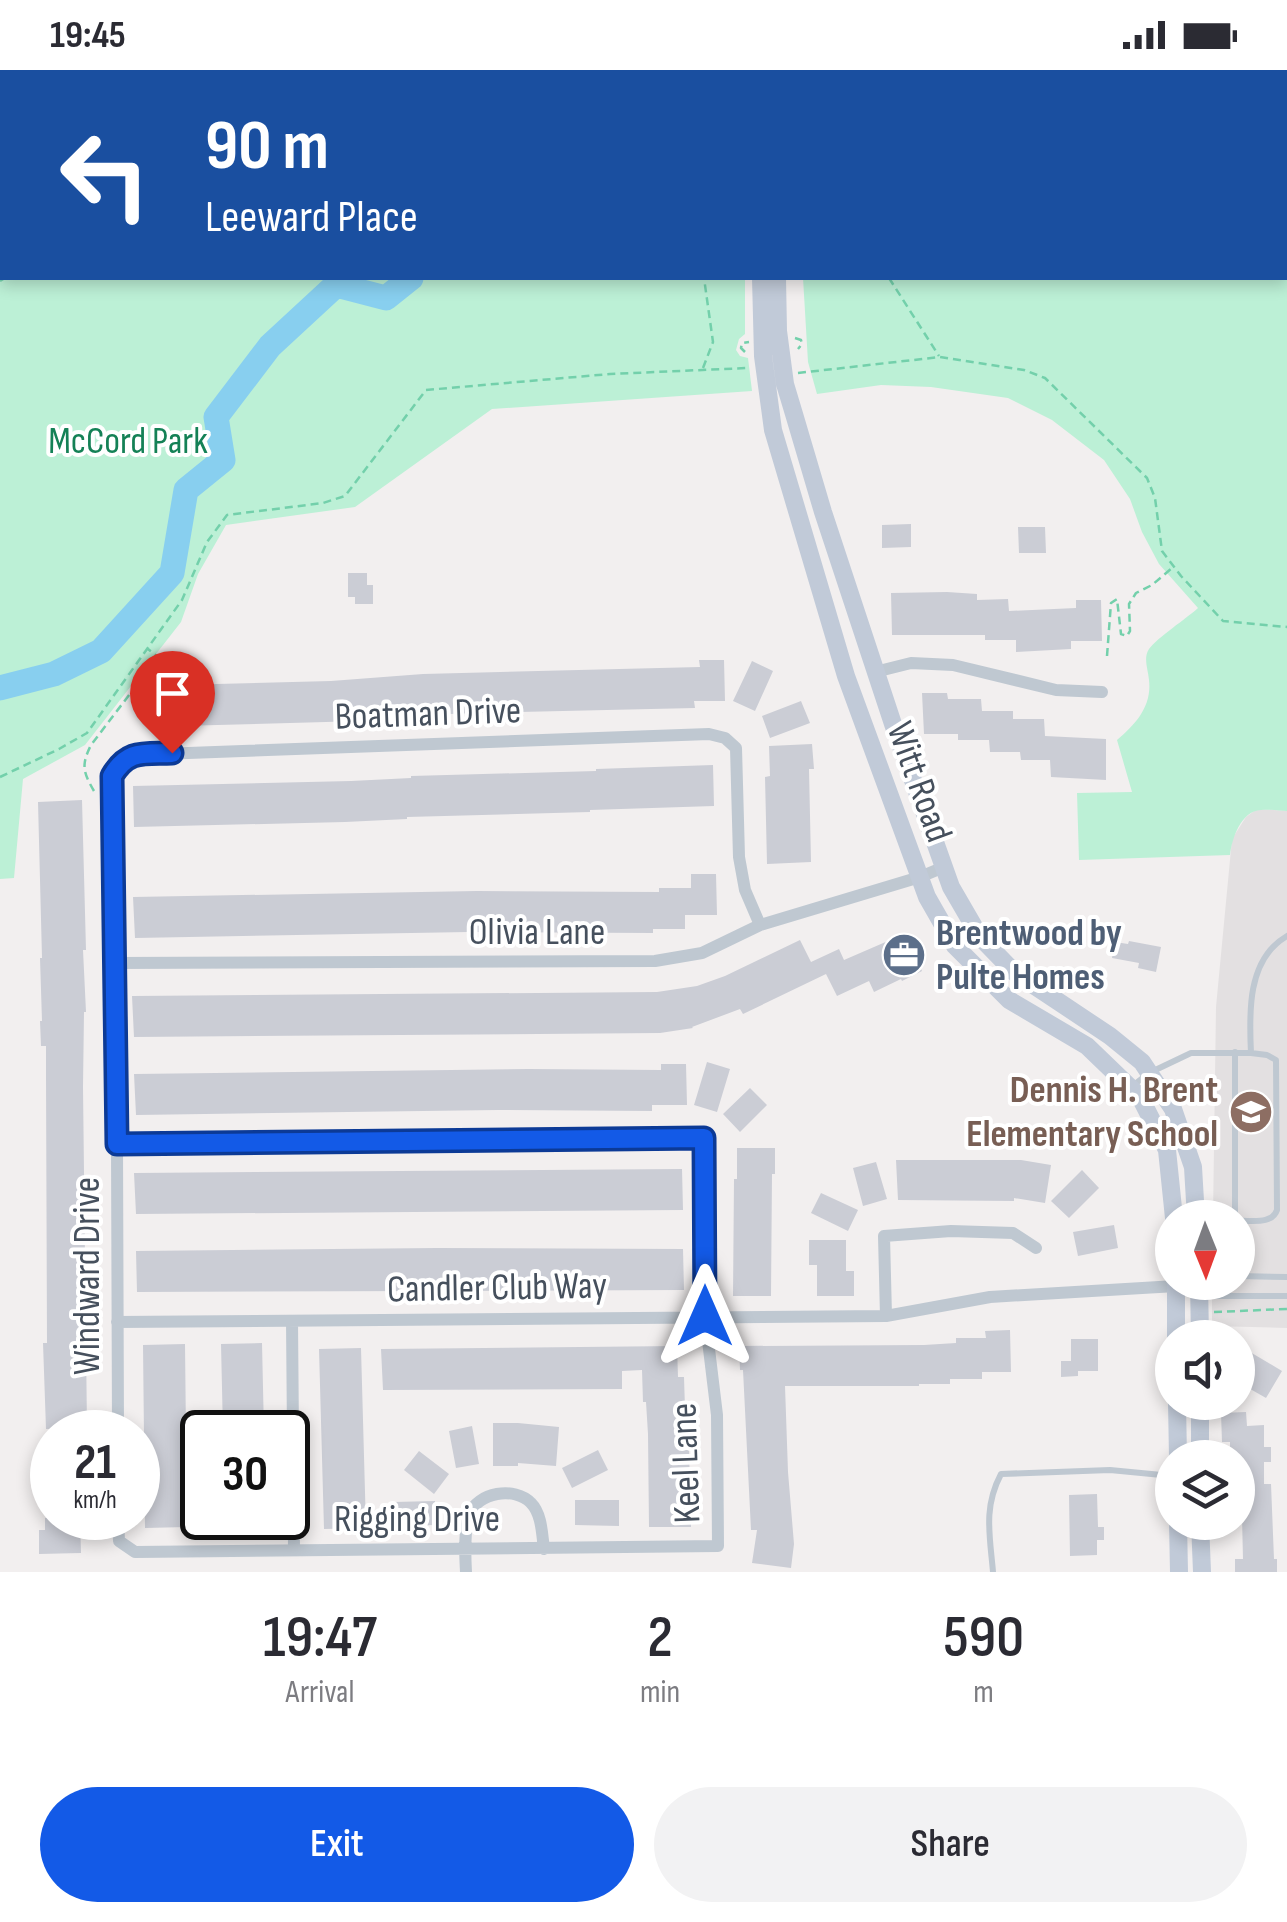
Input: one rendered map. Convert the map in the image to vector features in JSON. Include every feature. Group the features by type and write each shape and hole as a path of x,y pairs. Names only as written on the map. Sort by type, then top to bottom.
{"street":[{"name":"Witt Road","path":"761,280 763,356 773,430 848,681 927,897 955,946 1009,1000 1087,1046 1140,1097 1167,1150 1172,1200"},
{"name":"Witt Road","path":"777,280 778,331 786,384 815,487 951,886 980,937 1014,972 1142,1062 1174,1109 1193,1167 1195,1200"},
{"path":"848,681 910,664 953,665 1056,690 1102,692"},
{"name":"Boatman Drive","path":"120,762 134,755 710,734 725,738 736,748 738,857 745,890 760,925"},
{"name":"Windward Drive","path":"118,1410 112,776 120,762"},
{"name":"Olivia Lane","path":"113,963 655,961 702,954 760,925 944,868"},
{"path":"1055,1027 1068,1008"},
{"name":"Keel Lane","path":"117,1144 704,1138 705,1316 717,1415 718,1546"},
{"path":"886,1316 884,1236 1013,1232 1036,1248"},
{"name":"Candler Club Way","path":"117,1322 886,1316 990,1297 1155,1286"},
{"path":"292,1320 294,1549"},
{"path":"466,1572 469,1515 478,1500 496,1494 518,1495 531,1502 539,1516 544,1550"},
{"name":"Rigging Drive","path":"118,1540 134,1552 718,1546"},
{"path":"1178,1540 1179,1572"},
{"path":"1201,1540 1202,1572"}],"lane":[{"path":"1251,1053 1249,1006 1261,963 1287,936"},
{"path":"1130,1088 1149,1073 1192,1052 1251,1053 1276,1060 1277,1210 1269,1220 1255,1220"},
{"path":"1235,1052 1236,1200"},
{"path":"1255,1276 1287,1277"},
{"path":"1255,1296 1287,1296"},
{"path":"992,1572 988,1508 1000,1474 1110,1470 1155,1474"}],"path":[{"path":"703,368 713,342 704,280"},
{"path":"890,280 940,357"},
{"path":"790,338 802,344 792,352"},
{"path":"751,342 742,343 741,348 752,352"},
{"path":"792,374 940,357 1024,370 1045,378 1147,478 1156,498 1162,551 1222,620 1287,627"},
{"path":"0,778 86,733 182,600 206,542 227,515 323,503 345,496 426,390 610,374 754,368"},
{"path":"1107,656 1111,604 1117,599 1120,634 1126,636 1130,631 1130,604 1136,593 1173,566"},
{"path":"94,791 83,760 90,745 158,657 148,648"},
{"path":"1223,1300 1287,1309"}],"shaded area":[{"name":"Dennis H. Brent Elementary School","path":"1257,809 1287,811 1287,1328 1255,1327 1255,1320 1212,1320 1212,1300 1255,1300 1255,1200 1213,1200 1216,1007 1232,839 1246,817"}],"green space":[{"name":"McCord Park","path":"0,280 745,280 745,334 736,350 748,358 752,391 492,409 355,507 226,525 198,574 181,622 85,745 23,779 14,878 0,879"},
{"path":"803,280 1287,280 1287,811 1261,810 1248,815 1235,834 1230,855 1079,860 1077,793 1132,792 1117,740 1136,721 1148,698 1147,652 1198,608 1159,564 1130,499 1104,460 1052,420 1008,398 931,387 881,385 817,394 808,362"}],"building":[{"path":"911,524 911,547 882,548 882,525"},
{"path":"1018,527 1045,527 1046,553 1019,553"},
{"path":"348,573 367,573 367,585 373,585 373,604 355,604 355,597 348,597"},
{"path":"891,593 977,594 977,600 1008,599 1009,611 1076,608 1076,600 1101,600 1102,641 1071,641 1071,649 1016,652 1016,640 985,640 985,635 892,635"},
{"path":"699,660 724,660 725,701 694,701 695,708 179,726 177,685 700,667"},
{"path":"752,661 773,671 755,711 733,701"},
{"path":"922,693 947,693 948,699 981,699 982,711 1013,711 1013,719 1044,719 1045,736 1106,739 1106,780 1051,777 1050,760 1021,760 1020,752 990,752 989,740 958,740 958,734 924,734"},
{"path":"801,701 810,723 770,738 762,716"},
{"path":"812,744 811,862 767,864 765,777 770,776 769,746"},
{"path":"713,765 714,806 134,827 133,786"},
{"path":"82,800 87,1410 45,1410 46,1046 41,1046 40,1021 38,802"},
{"path":"691,874 716,874 717,915 685,915 685,929 653,929 653,933 135,938 133,897 659,892 659,888 691,888"},
{"path":"904,934 922,971 902,981 874,992 869,981 837,996 826,974 743,1014 740,1009 693,1028 660,1033 134,1037 132,996 657,992 697,986 725,976 800,940 811,962 839,949 844,960"},
{"path":"1115,942 1161,947 1156,972 1138,968 1139,963 1112,958"},
{"path":"707,1062 730,1069 717,1112 694,1105"},
{"path":"661,1064 686,1064 687,1105 652,1105 652,1111 136,1115 134,1074 661,1070"},
{"path":"750,1088 767,1105 740,1132 723,1114"},
{"path":"737,1148 775,1148 771,1296 733,1296"},
{"path":"896,1160 1021,1160 1051,1165 1045,1203 1014,1198 898,1200"},
{"path":"876,1162 887,1199 863,1206 853,1168"},
{"path":"682,1169 683,1210 136,1214 134,1173"},
{"path":"1082,1170 1099,1188 1069,1218 1051,1201"},
{"path":"821,1193 858,1210 848,1231 811,1213"},
{"path":"1114,1225 1118,1248 1078,1256 1073,1232"},
{"path":"809,1240 846,1240 846,1271 854,1271 854,1296 817,1296 817,1265 809,1265"},
{"path":"683,1249 684,1290 137,1292 136,1251"},
{"path":"1010,1330 1011,1372 982,1372 982,1379 950,1379 950,1384 919,1386 785,1386 794,1544 791,1568 752,1563 757,1530 751,1530 739,1346 924,1345 956,1343 956,1338 986,1338 985,1331"},
{"path":"1071,1339 1098,1339 1098,1371 1078,1371 1078,1376 1061,1377 1061,1361 1071,1361"},
{"path":"262,1343 264,1410 222,1410 221,1344"},
{"path":"185,1344 186,1410 180,1410 180,1527 160,1528 160,1410 144,1410 143,1345"},
{"path":"677,1346 678,1377 684,1377 688,1409 691,1527 649,1527 648,1434 642,1370 622,1371 622,1389 383,1390 381,1349"},
{"path":"361,1348 366,1528 324,1529 319,1349"},
{"path":"1255,1355 1282,1371 1266,1398 1255,1392"},
{"path":"1221,1420 1264,1425 1264,1447 1271,1447 1271,1462 1264,1462 1264,1484 1271,1484 1277,1572 1235,1572 1235,1559 1243,1559 1243,1540 1255,1540 1255,1440 1222,1440"},
{"path":"493,1423 559,1427 556,1466 493,1466"},
{"path":"472,1426 479,1464 456,1468 449,1431"},
{"path":"598,1450 608,1470 572,1488 562,1468"},
{"path":"419,1451 449,1474 434,1494 404,1470"},
{"path":"1097,1494 1098,1527 1104,1527 1104,1540 1097,1540 1097,1555 1070,1556 1069,1495"},
{"path":"575,1500 619,1500 619,1526 575,1525"},
{"path":"435,1501 436,1525 394,1526 394,1502"},
{"path":"39,1540 81,1540 81,1553 39,1554"}],"waterway":[{"path":"0,688 54,674 101,651 172,573 186,490 223,460 216,417 270,346 336,285 386,298 408,280"}],"place":[{"name":"Brentwood by Pulte Homes","path":"904,955"},
{"name":"Dennis H. Brent Elementary School","path":"1251,1112"}],"route":[{"path":"172,753 134,755 120,762 112,776 117,1144 704,1138 705,1316"}]}
